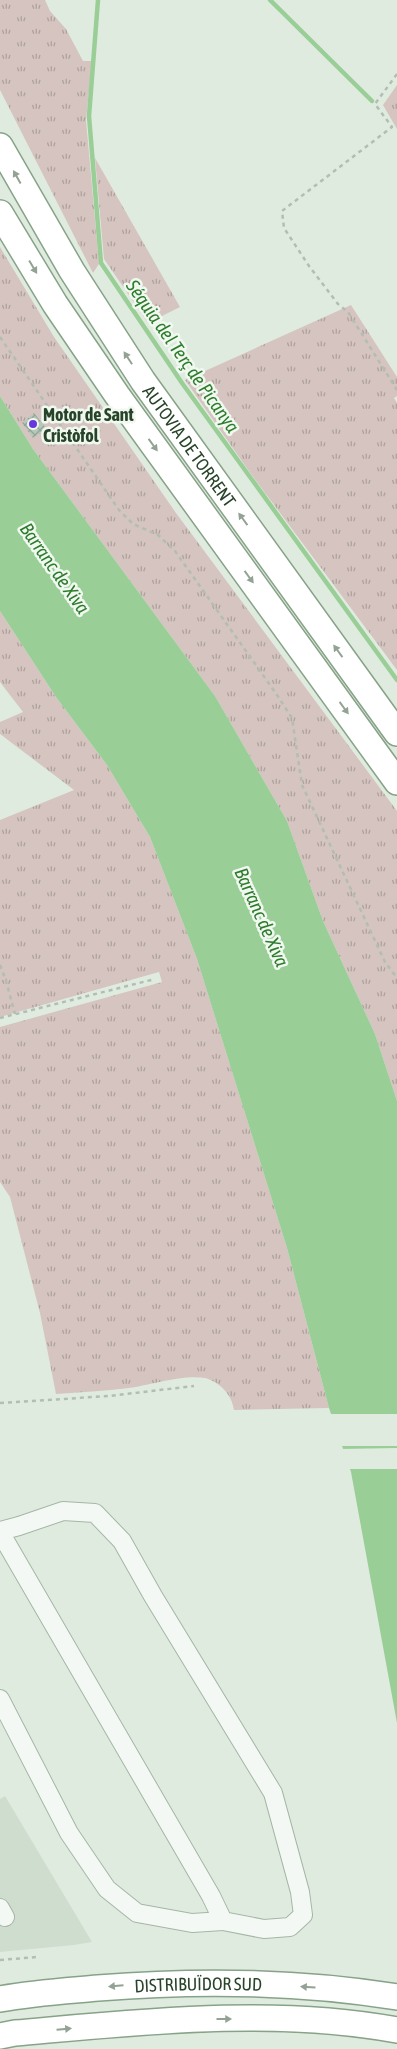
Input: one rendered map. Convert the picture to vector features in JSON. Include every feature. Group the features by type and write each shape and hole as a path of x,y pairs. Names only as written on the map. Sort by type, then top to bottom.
{"highway":[{"name":"AUTOVIA DE TORRENT","path":"0,146 72,271 143,381 397,733"},
{"name":"AUTOVIA DE TORRENT","path":"0,213 55,304 117,395 397,782"},
{"name":"DISTRIBUÏDOR SUD","path":"0,1999 164,1982 259,1983 357,1990 397,1997"},
{"name":"DISTRIBUÏDOR SUD","path":"0,2036 15,2033 175,2019 313,2019 364,2024 397,2030"}],"lane":[{"path":"0,1699 69,1833 107,1889 137,1913 192,1923 223,1920 264,1929 290,1927 303,1915 300,1892 273,1793 152,1596 122,1541 94,1513 63,1510 0,1531 211,1896 223,1920"}],"path":[{"path":"397,74 376,104 392,127 282,211 284,228 338,304 348,312 397,390"},
{"path":"0,337 119,510 133,524 158,534 175,551 292,718 302,784 385,962 394,974 397,975"},
{"path":"0,965 14,1014"},
{"path":"0,1018 155,979"},
{"path":"0,1403 109,1396 194,1386"},
{"path":"0,1960 37,1957"}],"shaded area":[{"path":"5,1796 92,1942 0,1952 0,1799"}],"green space":[{"path":"0,0 45,0 50,11 66,29 83,61 92,61 86,120 99,264 93,273 0,90"},
{"path":"397,85 397,129 383,105"},
{"path":"95,158 180,307 148,323 104,259"},
{"path":"0,247 54,337 176,513 397,811 397,1101 375,1034 323,921 287,821 215,696 33,449 0,396"},
{"path":"351,305 397,377 397,396 394,398 397,403 397,670 251,474 185,380"},
{"path":"0,611 56,697 107,765 150,837 197,959 287,1248 329,1408 234,1410 231,1399 220,1386 205,1378 197,1377 129,1388 56,1394 40,1313 10,1197 0,1182 0,1027 162,982 159,972 0,1017 0,820 74,790 0,734 0,722 23,712 0,682"}],"water":[{"name":"Barranc de Xiva","path":"0,396 33,449 215,696 287,821 323,921 375,1034 397,1101 397,1723 351,1472 329,1408 287,1248 197,959 150,837 107,765 56,697 0,611"}],"pier":[{"path":"328,1414 397,1414 397,1446 339,1446"},
{"path":"397,1448 397,1469 347,1469 340,1449"}],"building":[{"name":"Motor de Sant Cristòfol","path":"34,413 46,428 33,438 22,423"}],"waterway":[{"name":"Séquia del Terç de Picanya","path":"98,0 89,116 101,263 182,383 397,680"},
{"path":"270,0 372,101"}],"place":[{"name":"Motor de Sant Cristòfol","path":"33,424"}]}
